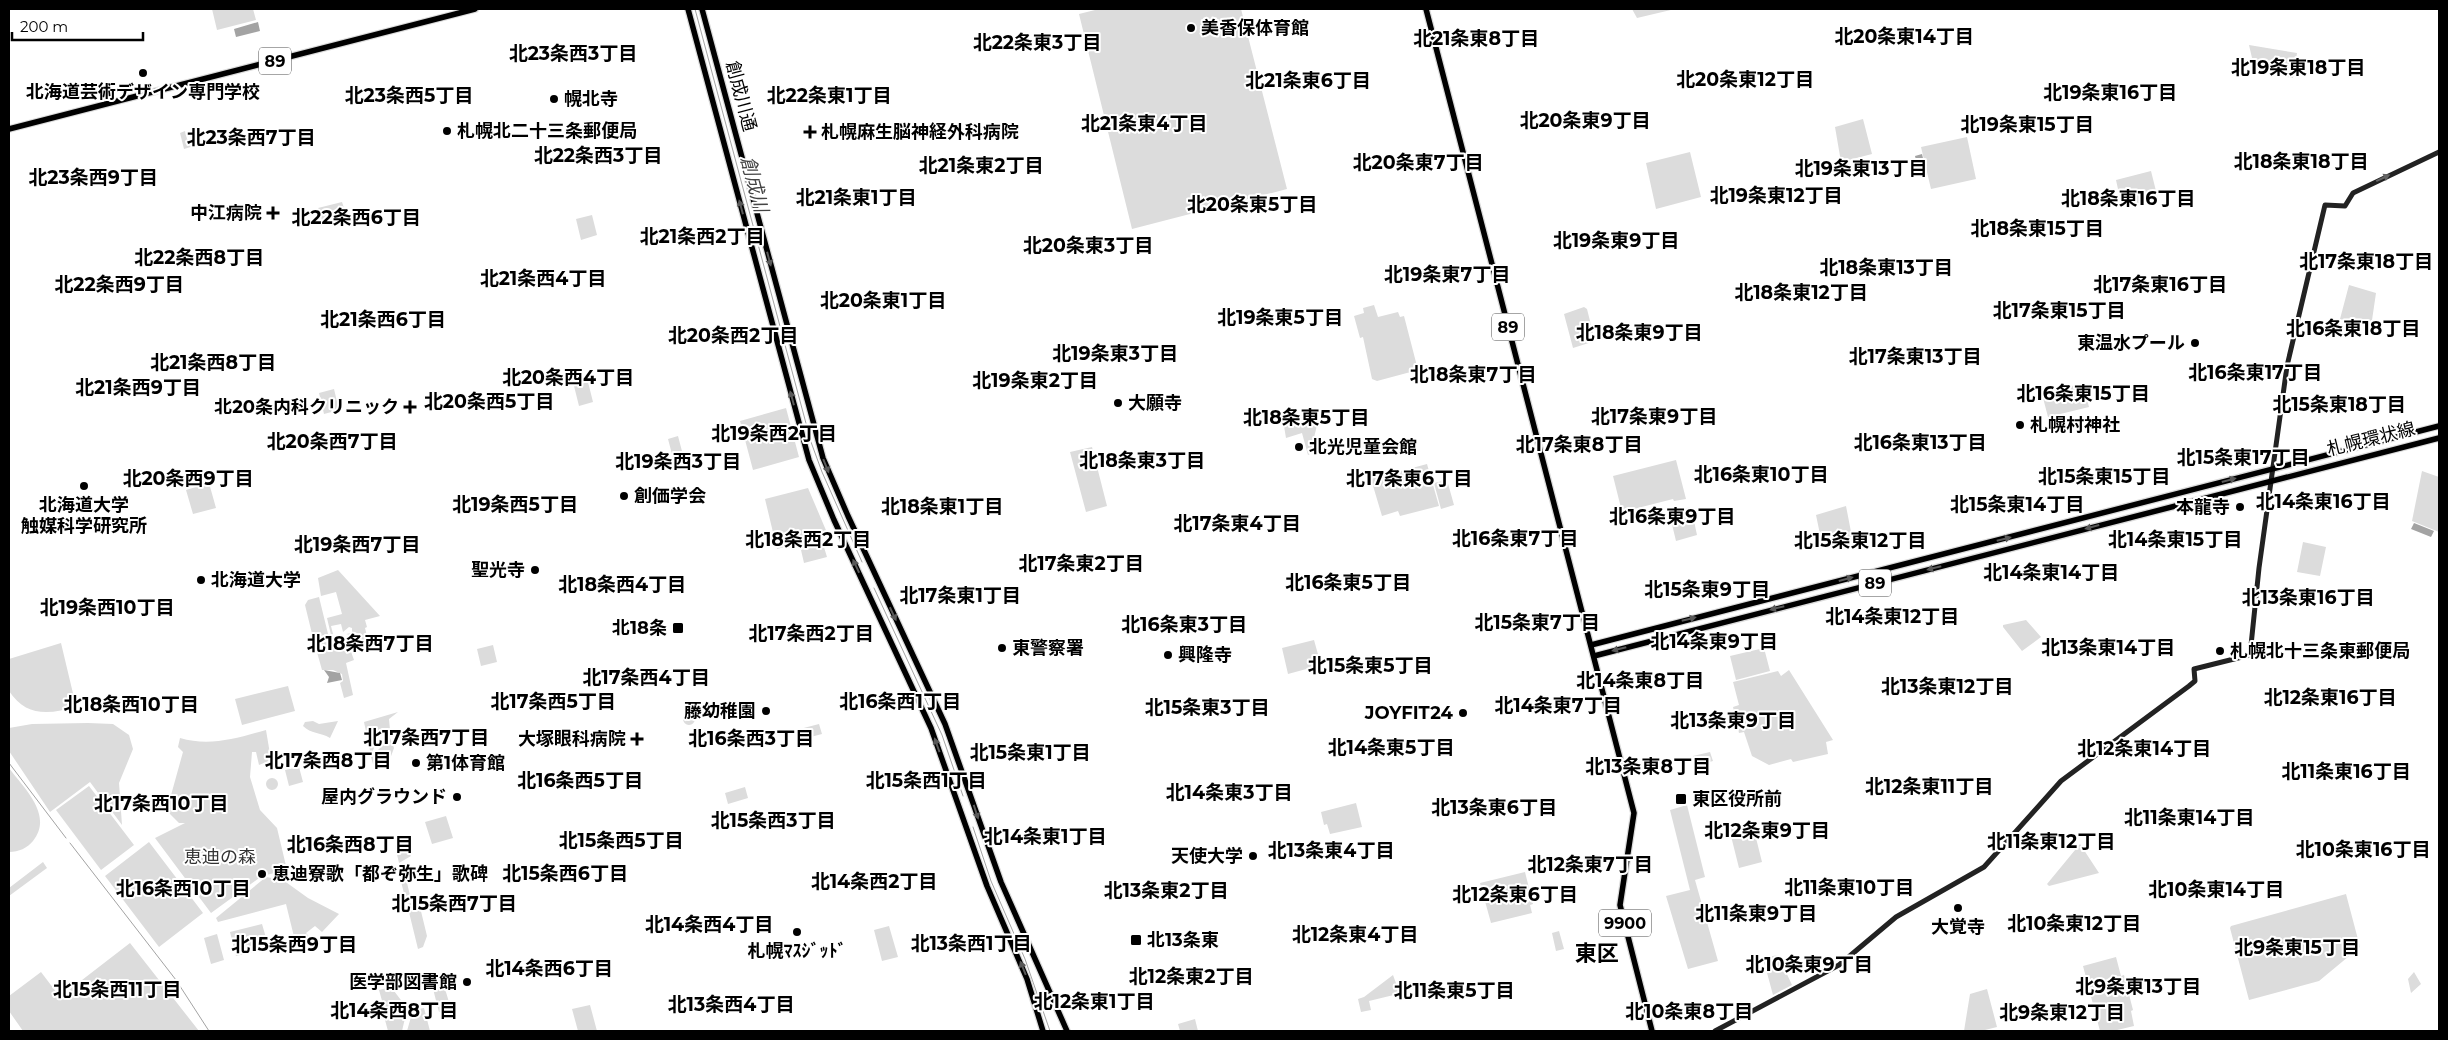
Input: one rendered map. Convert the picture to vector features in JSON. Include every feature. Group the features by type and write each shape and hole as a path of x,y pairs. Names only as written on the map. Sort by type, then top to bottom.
{"main road":[{"name":"89","path":"9,129 475,9"},
{"name":"創成川通","path":"688,9 809,460 834,520 931,728 987,886 1027,979 1043,1031"},
{"name":"創成川通","path":"702,9 823,458 945,724 1001,882 1067,1031"},
{"name":"89","path":"1426,9 1594,656"},
{"path":"1715,1031 1839,965 1896,917 1984,867 2056,786 2195,681 2194,669 2250,654 2270,480 2287,366 2325,205 2345,206 2353,193 2439,152"},
{"name":"札幌環状線","path":"1591,645 2439,426"},
{"name":"札幌環状線","path":"1594,656 2270,480 2439,438"},
{"name":"9900","path":"1594,656 1634,813 1620,905 1652,1031"}],"green space":[{"path":"212,9 253,9 256,20 217,30"},
{"path":"1099,9 1241,9 1287,189 1132,229 1079,14"},
{"path":"1632,9 1675,9 1637,18"},
{"path":"2249,45 2297,53 2293,78 2255,71"},
{"path":"1863,119 1872,154 1841,162 1835,127"},
{"path":"185,131 187,139 192,139 194,146 184,149 180,133"},
{"path":"1967,137 1976,179 1931,189 1921,147"},
{"path":"1690,152 1701,197 1656,209 1646,163"},
{"path":"2151,171 2158,199 2122,207 2116,180"},
{"path":"342,202 346,214 322,220 318,208"},
{"path":"592,215 597,235 581,240 576,219"},
{"path":"2349,285 2376,293 2371,327 2340,319"},
{"path":"1374,305 1378,317 1398,312 1400,317 1404,316 1418,370 1377,381 1372,379 1363,337 1360,338 1354,316 1364,313 1363,308"},
{"path":"1584,307 1587,309 1595,341 1573,348 1564,314"},
{"path":"588,382 593,402 579,406 574,386"},
{"path":"2083,383 2089,407 2048,417 2042,394"},
{"path":"334,389 339,410 324,414 319,393"},
{"path":"786,408 799,457 753,470 740,421"},
{"path":"1319,417 1310,454 1308,455 1302,433 1286,438 1284,426"},
{"path":"678,436 683,455 673,458 668,439"},
{"path":"1092,447 1107,506 1086,512 1070,452"},
{"path":"1676,460 1686,499 1674,501 1673,499 1622,512 1613,476"},
{"path":"1427,464 1439,506 1400,516 1398,511 1382,516 1371,479"},
{"path":"2422,471 2439,477 2439,532 2412,521"},
{"path":"1447,480 1454,505 1441,509 1434,483"},
{"path":"209,483 216,508 193,514 186,490"},
{"path":"808,488 828,535 777,549 765,499"},
{"path":"1846,506 1852,537 1822,544 1816,515"},
{"path":"1691,507 1697,535 1676,541 1669,512"},
{"path":"2303,542 2326,547 2320,576 2297,572"},
{"path":"823,544 827,557 804,563 801,550"},
{"path":"338,570 380,616 365,620 368,640 349,646 354,660 346,663 353,695 344,698 340,683 343,681 342,674 333,670 322,670 315,645 330,641 335,643 338,651 347,649 345,642 351,640 350,635 346,634 352,633 352,628 349,627 343,632 341,624 331,626 333,634 331,635 327,618 342,614 336,592 321,596 318,578"},
{"path":"319,597 329,638 314,642 305,605 308,600"},
{"path":"2026,620 2041,637 2022,651 2003,625"},
{"path":"1314,640 1321,665 1288,674 1282,648"},
{"path":"61,643 76,706 57,711 39,712 23,706 9,691 9,659"},
{"path":"493,645 497,662 481,666 477,649"},
{"path":"1764,648 1770,671 1736,680 1730,656"},
{"path":"1789,670 1833,740 1826,742 1828,754 1793,762 1791,759 1769,765 1752,756 1744,732 1739,733 1733,707 1739,705 1733,682 1778,671 1781,676"},
{"path":"288,686 295,711 242,725 235,699"},
{"path":"398,712 389,719 390,730 383,743 384,731 378,730 374,726 370,728 370,740 374,748 371,755 364,722"},
{"path":"687,713 691,713 695,719 691,725 687,725 683,721 683,717"},
{"path":"313,721 319,724 338,721 330,738 303,726 305,722"},
{"path":"32,724 113,724 129,735 133,749 119,783 122,825 90,782 50,812 9,751 9,728"},
{"path":"819,724 822,734 799,740 796,730"},
{"name":"恵迪の森","path":"266,730 271,760 259,765 256,752 252,752 250,777 260,810 277,828 287,870 262,876 211,913 155,838 185,823 179,823 169,813 168,806 183,752 178,747 180,738 191,741 213,742"},
{"path":"390,738 394,748 386,770 373,764 371,757"},
{"path":"1710,752 1713,761 1695,766 1693,756"},
{"path":"299,767 303,782 289,786 285,770"},
{"path":"9,768 34,802 40,821 39,831 33,841 25,848 13,852 9,852"},
{"path":"270,778 274,778 278,784 274,790 270,790 266,786 266,782"},
{"path":"89,786 134,845 101,870 56,810"},
{"path":"745,787 748,798 728,804 725,793"},
{"path":"1356,803 1362,827 1330,834 1327,824 1324,825 1321,812"},
{"path":"1687,805 1705,877 1695,880 1718,961 1688,969 1666,896 1690,890 1670,810"},
{"path":"446,816 453,838 432,844 425,822"},
{"path":"1752,822 1762,862 1739,868 1729,828"},
{"path":"405,839 408,845 407,851 411,856 399,863 395,846 399,841"},
{"path":"149,842 203,913 159,947 105,876"},
{"path":"2080,844 2099,873 2049,886 2047,884"},
{"path":"43,862 47,868 9,896 9,888"},
{"path":"408,865 411,870 418,871 405,874 411,900 406,901 398,870"},
{"path":"1525,872 1533,904 1530,905 1532,913 1491,923 1480,883"},
{"path":"266,877 283,880 308,898 339,914 322,932 315,926 306,933 313,941 306,947 297,949 286,904 218,922 216,918"},
{"path":"2346,894 2360,947 2319,981 2249,1000 2231,926"},
{"path":"419,903 427,936 423,947 418,949 407,904"},
{"path":"262,924 269,948 236,956 230,932"},
{"path":"889,926 898,957 882,961 874,930"},
{"path":"1559,931 1564,949 1556,951 1552,933"},
{"path":"217,934 224,960 211,964 204,938"},
{"path":"130,943 199,1031 23,1031 9,1011 9,996 41,972 60,997"},
{"path":"1778,955 1792,985 1773,995 1763,958"},
{"path":"2116,957 2121,976 2124,975 2133,1010 2131,1011 2134,1026 2113,1031 2100,1031 2083,966"},
{"path":"2414,972 2421,984 2411,993 2408,979"},
{"path":"1393,975 1397,986 1404,985 1406,992 1369,1001 1371,1010 1361,1012 1358,999 1364,997"},
{"path":"443,982 451,1009 439,1012 432,985"},
{"path":"391,987 407,1008 386,1015 379,990"},
{"path":"1987,989 1997,1027 1981,1031 1964,1031 1970,994"},
{"path":"590,1005 597,1031 578,1031 572,1009"},
{"path":"424,1008 430,1031 407,1031 413,1010"},
{"path":"406,1014 402,1031 388,1031 385,1020"},
{"path":"1195,1019 1198,1031 1180,1031 1178,1024"}],"shaded area":[{"path":"258,22 260,31 236,37 234,29"},
{"path":"1922,154 1927,175 1920,177 1915,156"},
{"path":"2414,523 2434,531 2431,537 2411,529"},
{"path":"324,670 340,673 342,680 327,683 329,677"}],"waterway":[{"name":"創成川","path":"695,9 811,442 822,472 862,562"},
{"name":"創成川","path":"874,588 942,735 963,796"},
{"path":"9,763 66,838"},
{"name":"創成川","path":"973,827 991,881 1025,959 1050,1031"},
{"path":"70,843 176,980 209,1031"}],"place":[{"name":"美香保体育館","path":"1191,28"},
{"name":"北海道芸術デザイン専門学校","path":"143,73"},
{"name":"幌北寺","path":"554,99"},
{"name":"札幌北二十三条郵便局","path":"447,131"},
{"name":"札幌麻生脳神経外科病院","path":"810,132"},
{"name":"中江病院","path":"273,213"},
{"name":"東温水プール","path":"2195,343"},
{"name":"大願寺","path":"1118,403"},
{"name":"北20条内科クリニック","path":"410,407"},
{"name":"札幌村神社","path":"2020,425"},
{"name":"北光児童会館","path":"1299,447"},
{"name":"北海道大学 触媒科学研究所","path":"84,486"},
{"name":"創価学会","path":"624,496"},
{"name":"本龍寺","path":"2240,507"},
{"name":"聖光寺","path":"535,570"},
{"name":"北海道大学","path":"201,580"},
{"name":"北18条","path":"678,628"},
{"name":"東警察署","path":"1002,648"},
{"name":"札幌北十三条東郵便局","path":"2220,651"},
{"name":"興隆寺","path":"1168,655"},
{"name":"藤幼稚園","path":"766,711"},
{"name":"JOYFIT24","path":"1463,713"},
{"name":"大塚眼科病院","path":"637,739"},
{"name":"第1体育館","path":"416,763"},
{"name":"屋内グラウンド","path":"457,797"},
{"name":"東区役所前","path":"1681,799"},
{"name":"天使大学","path":"1253,856"},
{"name":"恵迪寮歌「都ぞ弥生」歌碑","path":"262,874"},
{"name":"大覚寺","path":"1958,908"},
{"name":"札幌ﾏｽｼﾞｯﾄﾞ","path":"797,932"},
{"name":"北13条東","path":"1136,940"},
{"name":"医学部図書館","path":"467,982"}],"district":[{"name":"北20条東14丁目","path":"1904,36"},
{"name":"北21条東8丁目","path":"1476,38"},
{"name":"北22条東3丁目","path":"1037,42"},
{"name":"北23条西3丁目","path":"573,53"},
{"name":"北19条東18丁目","path":"2298,67"},
{"name":"北20条東12丁目","path":"1745,79"},
{"name":"北21条東6丁目","path":"1308,80"},
{"name":"北19条東16丁目","path":"2110,92"},
{"name":"北23条西5丁目","path":"409,95"},
{"name":"北22条東1丁目","path":"829,95"},
{"name":"北20条東9丁目","path":"1585,120"},
{"name":"北21条東4丁目","path":"1144,123"},
{"name":"北19条東15丁目","path":"2027,124"},
{"name":"北23条西7丁目","path":"251,137"},
{"name":"北22条西3丁目","path":"598,155"},
{"name":"北18条東18丁目","path":"2301,161"},
{"name":"北20条東7丁目","path":"1418,162"},
{"name":"北21条東2丁目","path":"981,165"},
{"name":"北19条東13丁目","path":"1861,168"},
{"name":"北23条西9丁目","path":"93,177"},
{"name":"北19条東12丁目","path":"1776,195"},
{"name":"北21条東1丁目","path":"856,197"},
{"name":"北18条東16丁目","path":"2128,198"},
{"name":"北20条東5丁目","path":"1252,204"},
{"name":"北22条西6丁目","path":"356,217"},
{"name":"北18条東15丁目","path":"2037,228"},
{"name":"北21条西2丁目","path":"702,236"},
{"name":"北19条東9丁目","path":"1616,240"},
{"name":"北20条東3丁目","path":"1088,245"},
{"name":"北22条西8丁目","path":"199,257"},
{"name":"北17条東18丁目","path":"2366,261"},
{"name":"北18条東13丁目","path":"1886,267"},
{"name":"北19条東7丁目","path":"1447,274"},
{"name":"北21条西4丁目","path":"543,278"},
{"name":"北22条西9丁目","path":"119,284"},
{"name":"北17条東16丁目","path":"2160,284"},
{"name":"北18条東12丁目","path":"1801,292"},
{"name":"北20条東1丁目","path":"883,300"},
{"name":"北17条東15丁目","path":"2059,310"},
{"name":"北19条東5丁目","path":"1280,317"},
{"name":"北21条西6丁目","path":"383,319"},
{"name":"北16条東18丁目","path":"2353,328"},
{"name":"北18条東9丁目","path":"1639,332"},
{"name":"北20条西2丁目","path":"733,335"},
{"name":"北19条東3丁目","path":"1115,353"},
{"name":"北17条東13丁目","path":"1915,356"},
{"name":"北21条西8丁目","path":"213,362"},
{"name":"北16条東17丁目","path":"2255,372"},
{"name":"北18条東7丁目","path":"1473,374"},
{"name":"北20条西4丁目","path":"568,377"},
{"name":"北19条東2丁目","path":"1035,380"},
{"name":"北21条西9丁目","path":"138,387"},
{"name":"北16条東15丁目","path":"2083,393"},
{"name":"北20条西5丁目","path":"489,401"},
{"name":"北15条東18丁目","path":"2339,404"},
{"name":"北17条東9丁目","path":"1654,416"},
{"name":"北18条東5丁目","path":"1306,417"},
{"name":"北19条西2丁目","path":"774,433"},
{"name":"北20条西7丁目","path":"332,441"},
{"name":"北16条東13丁目","path":"1920,442"},
{"name":"北17条東8丁目","path":"1579,444"},
{"name":"北15条東17丁目","path":"2243,457"},
{"name":"北18条東3丁目","path":"1142,460"},
{"name":"北19条西3丁目","path":"678,461"},
{"name":"北16条東10丁目","path":"1761,474"},
{"name":"北15条東15丁目","path":"2104,476"},
{"name":"北20条西9丁目","path":"188,478"},
{"name":"北17条東6丁目","path":"1409,478"},
{"name":"北14条東16丁目","path":"2323,501"},
{"name":"北19条西5丁目","path":"515,504"},
{"name":"北15条東14丁目","path":"2017,504"},
{"name":"北18条東1丁目","path":"942,506"},
{"name":"北16条東9丁目","path":"1672,516"},
{"name":"北17条東4丁目","path":"1237,523"},
{"name":"北16条東7丁目","path":"1515,538"},
{"name":"北18条西2丁目","path":"808,539"},
{"name":"北14条東15丁目","path":"2175,539"},
{"name":"北15条東12丁目","path":"1860,540"},
{"name":"北19条西7丁目","path":"357,544"},
{"name":"北17条東2丁目","path":"1081,563"},
{"name":"北14条東14丁目","path":"2051,572"},
{"name":"北16条東5丁目","path":"1348,582"},
{"name":"北18条西4丁目","path":"622,584"},
{"name":"北15条東9丁目","path":"1707,589"},
{"name":"北17条東1丁目","path":"960,595"},
{"name":"北13条東16丁目","path":"2308,597"},
{"name":"北19条西10丁目","path":"107,607"},
{"name":"北14条東12丁目","path":"1892,616"},
{"name":"北15条東7丁目","path":"1537,622"},
{"name":"北16条東3丁目","path":"1184,624"},
{"name":"北17条西2丁目","path":"811,633"},
{"name":"北14条東9丁目","path":"1714,641"},
{"name":"北18条西7丁目","path":"370,643"},
{"name":"北13条東14丁目","path":"2108,647"},
{"name":"北15条東5丁目","path":"1370,665"},
{"name":"北17条西4丁目","path":"646,677"},
{"name":"北14条東8丁目","path":"1640,680"},
{"name":"北13条東12丁目","path":"1947,686"},
{"name":"北12条東16丁目","path":"2330,697"},
{"name":"北17条西5丁目","path":"553,701"},
{"name":"北16条西1丁目","path":"900,701"},
{"name":"北18条西10丁目","path":"131,704"},
{"name":"北14条東7丁目","path":"1558,705"},
{"name":"北15条東3丁目","path":"1207,707"},
{"name":"北13条東9丁目","path":"1733,720"},
{"name":"北17条西7丁目","path":"426,737"},
{"name":"北16条西3丁目","path":"751,738"},
{"name":"北14条東5丁目","path":"1391,747"},
{"name":"北12条東14丁目","path":"2144,748"},
{"name":"北15条東1丁目","path":"1030,752"},
{"name":"北17条西8丁目","path":"328,760"},
{"name":"北13条東8丁目","path":"1648,766"},
{"name":"北11条東16丁目","path":"2346,771"},
{"name":"北16条西5丁目","path":"580,780"},
{"name":"北15条西1丁目","path":"926,780"},
{"name":"北12条東11丁目","path":"1929,786"},
{"name":"北14条東3丁目","path":"1229,792"},
{"name":"北17条西10丁目","path":"161,803"},
{"name":"北13条東6丁目","path":"1494,807"},
{"name":"北11条東14丁目","path":"2189,817"},
{"name":"北15条西3丁目","path":"773,820"},
{"name":"北12条東9丁目","path":"1767,830"},
{"name":"北14条東1丁目","path":"1045,836"},
{"name":"北15条西5丁目","path":"621,840"},
{"name":"北11条東12丁目","path":"2051,841"},
{"name":"北16条西8丁目","path":"350,844"},
{"name":"北10条東16丁目","path":"2363,849"},
{"name":"北13条東4丁目","path":"1331,850"},
{"name":"北12条東7丁目","path":"1590,864"},
{"name":"北15条西6丁目","path":"565,873"},
{"name":"北14条西2丁目","path":"874,881"},
{"name":"北11条東10丁目","path":"1849,887"},
{"name":"北16条西10丁目","path":"183,888"},
{"name":"北10条東14丁目","path":"2216,889"},
{"name":"北13条東2丁目","path":"1166,890"},
{"name":"北12条東6丁目","path":"1515,894"},
{"name":"北15条西7丁目","path":"454,903"},
{"name":"北11条東9丁目","path":"1756,913"},
{"name":"北10条東12丁目","path":"2074,923"},
{"name":"北14条西4丁目","path":"709,924"},
{"name":"北12条東4丁目","path":"1355,934"},
{"name":"北13条西1丁目","path":"971,943"},
{"name":"北15条西9丁目","path":"294,944"},
{"name":"北9条東15丁目","path":"2297,947"},
{"name":"東区","path":"1597,953"},
{"name":"北10条東9丁目","path":"1809,964"},
{"name":"北14条西6丁目","path":"549,968"},
{"name":"北12条東2丁目","path":"1191,976"},
{"name":"北9条東13丁目","path":"2138,986"},
{"name":"北15条西11丁目","path":"117,989"},
{"name":"北11条東5丁目","path":"1454,990"},
{"name":"北12条東1丁目","path":"1094,1001"},
{"name":"北13条西4丁目","path":"731,1004"},
{"name":"北14条西8丁目","path":"394,1010"},
{"name":"北10条東8丁目","path":"1689,1011"},
{"name":"北9条東12丁目","path":"2062,1012"}]}
